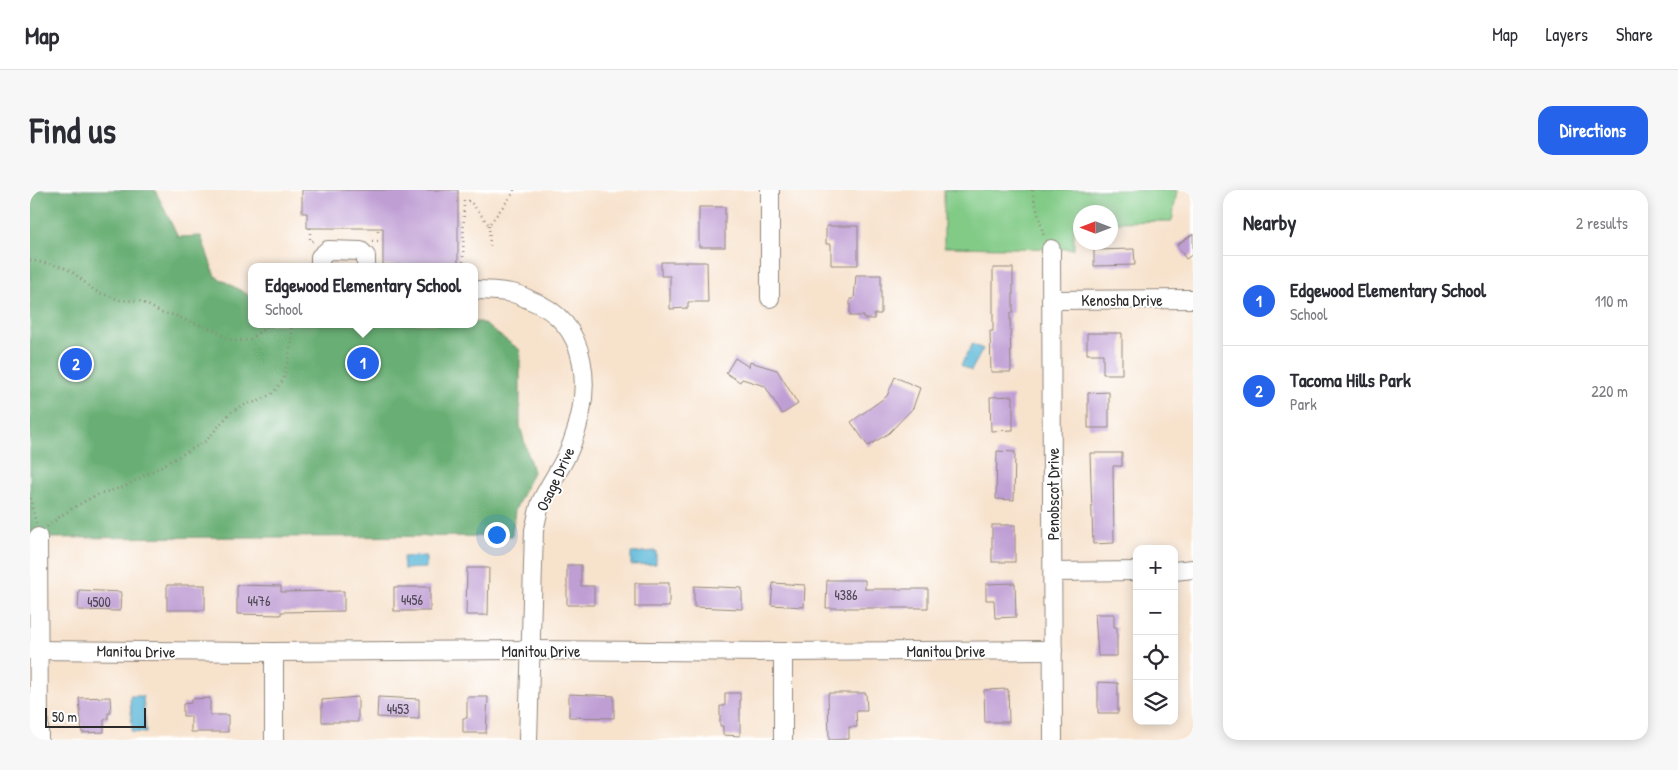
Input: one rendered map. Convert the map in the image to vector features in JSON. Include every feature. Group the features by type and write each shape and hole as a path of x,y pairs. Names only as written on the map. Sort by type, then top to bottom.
{"street":[{"path":"770,190 770,298"},
{"name":"Penobscot Drive","path":"1051,249 1053,740"},
{"path":"320,263 320,257 328,250 361,250 366,256 366,263"},
{"name":"Osage Drive","path":"478,290 514,293 539,303 566,323 575,339 582,359 584,388 582,412 572,444 541,502 534,530 528,740"},
{"name":"Kenosha Drive","path":"1051,300 1193,299"},
{"path":"38,537 34,650 39,740"},
{"path":"1178,571 1193,570"},
{"path":"1053,572 1133,571"},
{"name":"Manitou Drive","path":"34,650 274,652 1053,650"},
{"path":"274,652 274,740"},
{"path":"783,652 783,740"}],"path":[{"path":"489,226 514,190"},
{"path":"1032,190 1046,242 1051,249"},
{"path":"463,263 464,201 470,201 489,226 490,247"},
{"path":"30,260 63,266 95,291 120,300 139,301 162,313 175,315 214,330 225,338 234,341 249,340 265,328"},
{"path":"38,537 50,524 85,500 124,487 206,441 230,413 241,406 259,401 273,393 283,380 292,337 292,328"},
{"path":"30,498 38,537"}],"green space":[{"path":"30,190 155,190 178,237 201,236 215,276 248,295 248,328 478,328 478,322 481,322 520,350 520,426 533,472 515,510 512,536 30,538"},
{"path":"944,190 1177,190 1172,221 1118,222 1118,205 1073,205 1073,249 944,247"}],"water":[{"path":"972,344 983,349 971,371 961,365"},
{"path":"656,551 656,564 631,565 631,553"},
{"path":"426,556 426,568 404,569 403,557"},
{"path":"130,696 143,696 146,733 132,732"}],"building":[{"path":"302,190 458,190 458,263 383,263 383,228 307,228 307,213 302,213"},
{"path":"699,207 725,207 725,247 699,247"},
{"path":"826,226 858,226 858,265 831,265 831,244 826,244"},
{"path":"1193,234 1193,254 1186,259 1177,245"},
{"path":"1134,249 1135,265 1094,266 1094,250"},
{"path":"661,262 707,262 708,302 688,302 688,308 670,309 670,276 661,276"},
{"path":"993,268 1013,268 1013,313 1010,313 1011,372 991,372 990,331 993,331"},
{"path":"856,275 881,275 881,314 874,314 874,319 864,319 864,316 850,316 850,299 854,299"},
{"path":"1087,333 1122,333 1122,374 1103,374 1103,354 1087,354"},
{"path":"735,358 749,367 750,362 777,370 798,404 782,414 765,386 742,379 740,382 726,373"},
{"path":"895,377 920,388 913,408 889,433 868,446 851,422 887,396"},
{"path":"1109,392 1109,428 1088,428 1088,393"},
{"path":"1013,396 1013,430 991,431 990,397"},
{"path":"997,451 1015,452 1014,500 996,499"},
{"path":"1090,453 1122,453 1122,466 1113,466 1114,543 1093,544"},
{"path":"992,525 1015,525 1015,562 992,562"},
{"path":"567,565 581,565 581,586 594,586 594,605 567,605"},
{"path":"467,568 489,568 488,615 466,615"},
{"path":"827,580 865,580 865,589 928,589 928,608 826,608"},
{"path":"635,583 669,583 669,607 635,607"},
{"path":"773,583 805,585 804,607 771,605"},
{"path":"1015,583 1016,617 995,618 994,600 986,600 986,584"},
{"path":"167,585 205,585 205,610 167,610"},
{"path":"237,585 281,586 281,592 344,591 344,611 281,612 281,615 237,614"},
{"path":"694,586 742,588 742,609 694,607"},
{"path":"394,587 430,587 430,611 394,611"},
{"path":"79,590 121,592 120,611 78,610"},
{"path":"1095,614 1114,614 1114,627 1117,627 1117,656 1098,656"},
{"path":"1098,682 1118,683 1118,713 1098,713"},
{"path":"1008,689 1009,722 985,722 984,690"},
{"path":"725,693 740,693 740,736 723,735 723,726 720,726 720,706 725,706"},
{"path":"828,693 866,693 867,711 856,711 857,727 849,727 849,739 829,740"},
{"path":"569,694 614,696 614,718 569,717"},
{"path":"110,697 111,713 108,713 108,719 104,720 104,732 82,733 79,698"},
{"path":"358,697 358,722 322,722 322,700"},
{"path":"378,697 419,699 419,719 377,717"},
{"path":"467,697 488,697 486,733 463,733 463,718 467,718"},
{"path":"210,698 210,715 228,715 228,732 191,732 191,716 183,716 183,704 191,703 191,699"}],"place":[{"name":"Edgewood Elementary School","path":"363,363"},
{"name":"Tacoma Hills Park","path":"76,364"}]}
